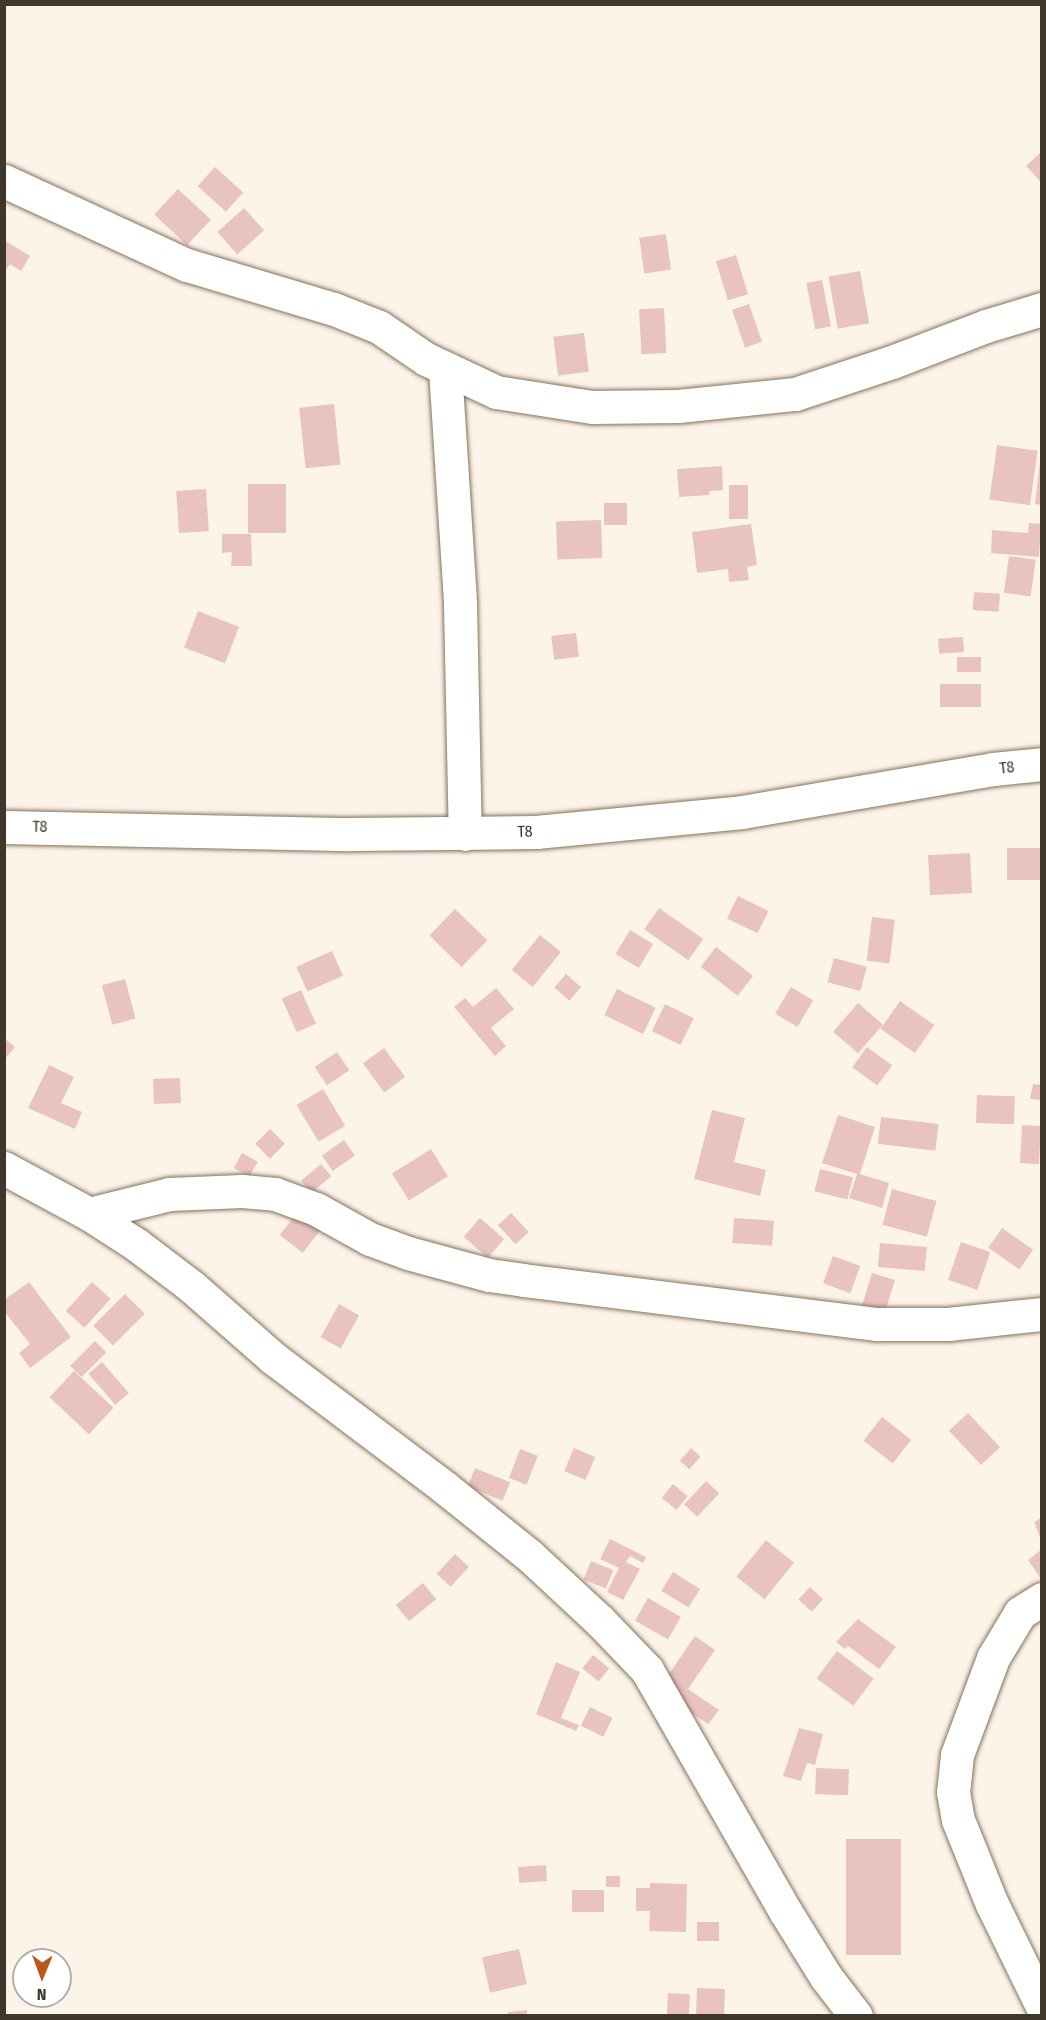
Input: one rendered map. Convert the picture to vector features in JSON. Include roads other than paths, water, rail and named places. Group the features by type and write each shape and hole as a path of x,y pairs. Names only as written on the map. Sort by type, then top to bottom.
{"street":[{"path":"4,181 187,265 334,309 379,327 426,360 496,392 592,407 643,408 730,402 795,394 892,362 986,326 1041,309"},
{"path":"445,369 460,604 465,834"},
{"name":"T8","path":"4,827 465,834 548,831 742,812 993,769 1041,764"},
{"path":"4,1168 89,1214 146,1252 191,1286 273,1358 444,1487 530,1556 600,1621 647,1670 784,1911 826,1977 856,2016"},
{"path":"89,1214 169,1194 242,1191 275,1194 316,1209 370,1239 408,1253 489,1275 877,1324 948,1324 1041,1314"},
{"path":"1041,1599 1020,1613 993,1658 957,1755 953,1792 958,1820 992,1904 1041,2006"}]}
